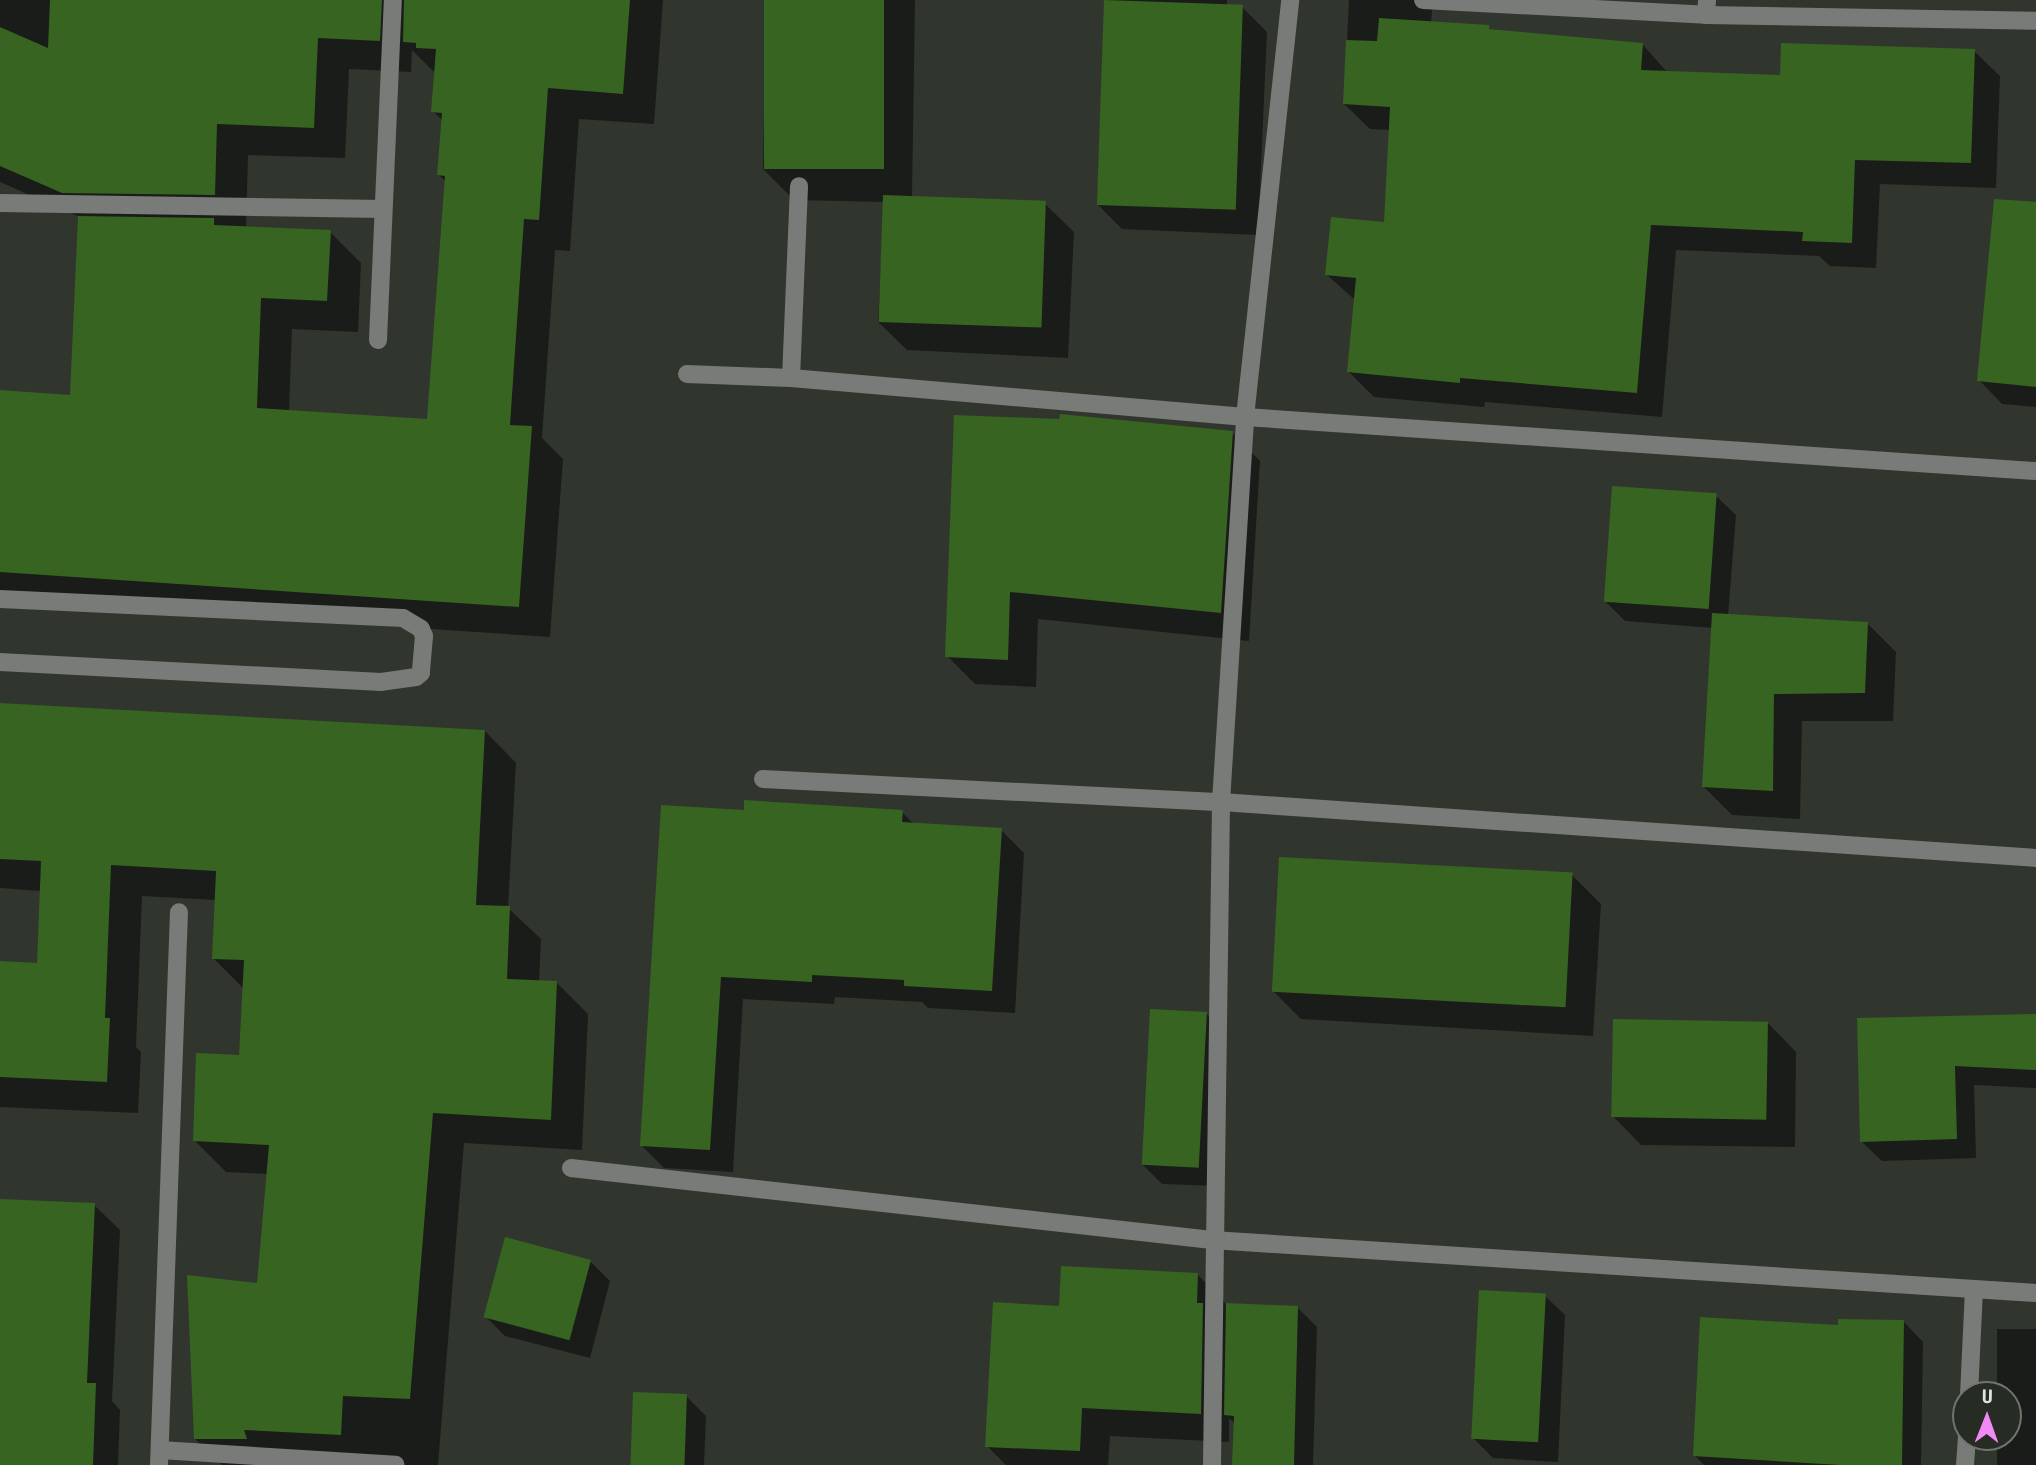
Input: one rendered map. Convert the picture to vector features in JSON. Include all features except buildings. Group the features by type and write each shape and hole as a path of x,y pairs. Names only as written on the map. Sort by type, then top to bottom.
{"street":[{"path":"378,340 393,0"},
{"path":"1212,1465 1212,1240 1221,802 1245,417 1290,0"},
{"path":"1423,0 2036,20"},
{"path":"791,378 799,186"},
{"path":"0,203 382,209"},
{"path":"687,374 791,378 1245,417 2036,471"},
{"path":"0,599 403,618 421,629 424,636 421,673 416,677 381,681 0,662"},
{"path":"763,779 1221,802 2036,858"},
{"path":"180,912 160,1457 396,1465"},
{"path":"570,1168 1212,1240 2036,1293"},
{"path":"1970,1381 1974,1289"}]}
